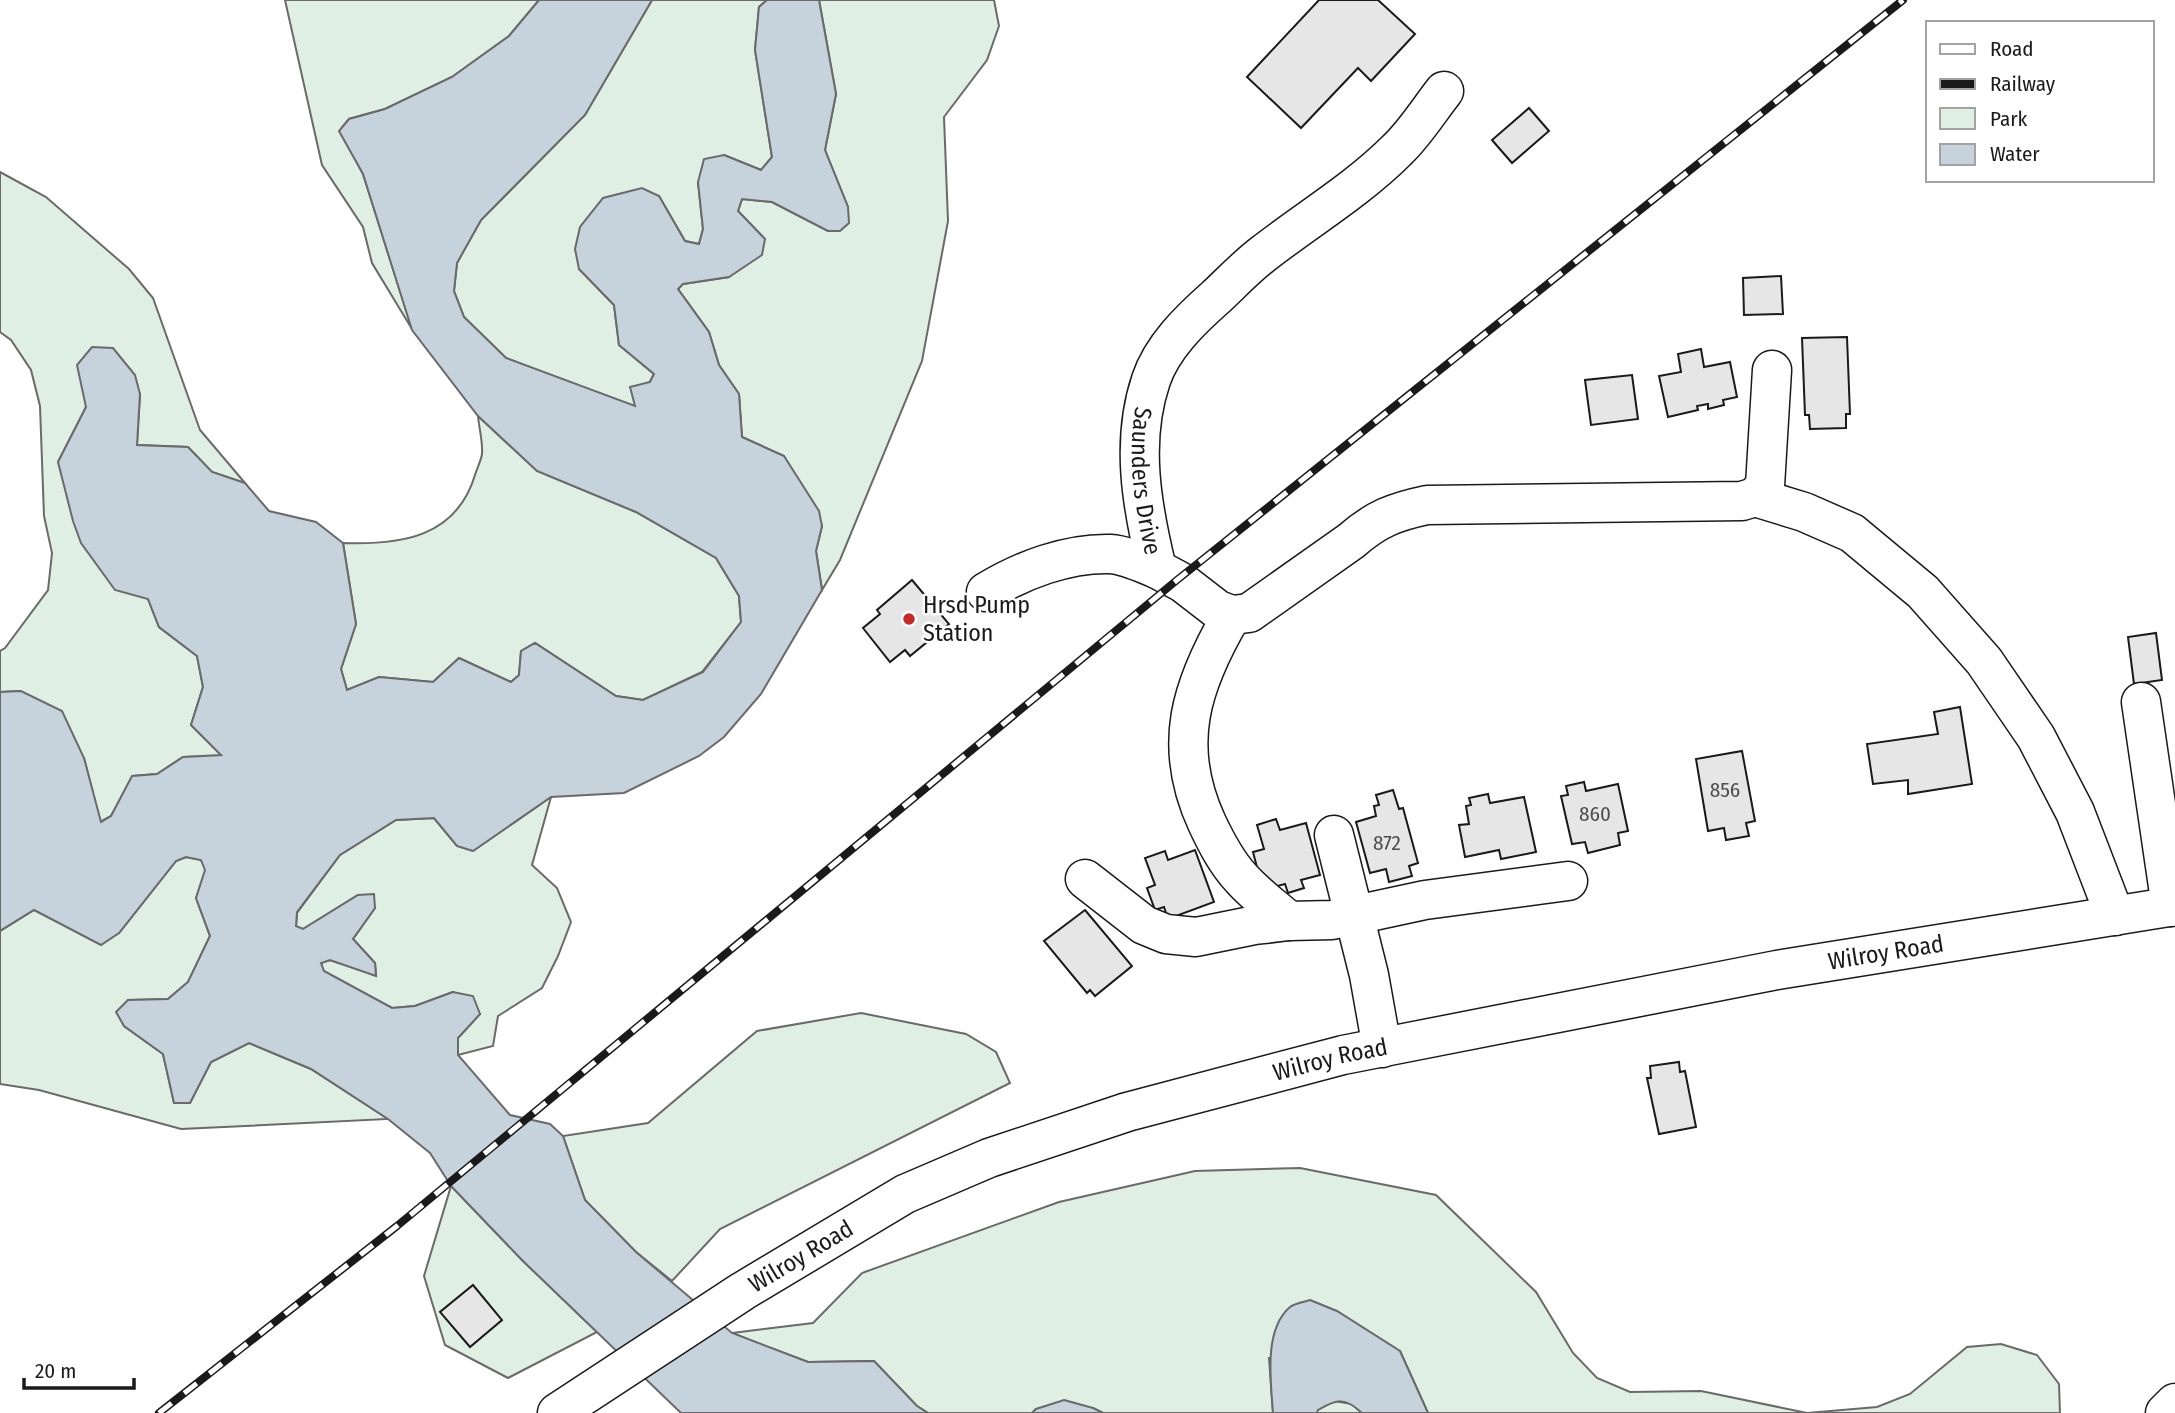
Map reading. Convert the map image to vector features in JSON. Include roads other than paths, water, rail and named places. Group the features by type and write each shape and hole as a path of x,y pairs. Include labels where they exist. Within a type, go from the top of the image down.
{"main road":[{"name":"Saunders Drive","path":"1232,615 1218,610 1183,583 1157,569 1144,514 1140,471 1142,416 1152,377 1171,342 1199,312 1261,256 1340,198 1398,149 1444,91"},
{"path":"1289,921 1241,878 1218,846 1198,803 1188,763 1188,730 1198,684 1213,648 1232,615 1249,613 1366,528 1394,512 1427,505 1742,501 1755,497 1765,486 1772,370"},
{"path":"1755,497 1804,512 1852,533 1923,592 1984,661 2048,758 2075,813 2115,916"},
{"path":"986,592 1034,568 1077,557 1110,554 1157,569"},
{"path":"2141,702 2173,907"},
{"path":"1334,835 1369,975 1382,1048"},
{"path":"1085,879 1144,925 1166,934 1196,937 1289,921 1332,920 1426,900 1568,881"},
{"name":"Wilroy Road","path":"556,1413 743,1291 905,1194 989,1157 1127,1112 1343,1055 1777,970 2173,907"},
{"path":"2165,1413 2175,1403"}],"water":[{"path":"539,0 652,0 585,115 481,220 457,263 454,291 464,317 506,358 635,406 630,387 650,382 654,374 619,345 614,305 579,269 575,249 580,227 603,198 642,188 659,196 685,241 699,244 703,229 698,182 704,159 724,155 761,170 772,157 755,50 759,7 767,0 819,0 836,94 825,150 848,207 849,223 840,231 828,231 772,202 742,199 738,211 765,239 762,255 729,277 683,284 678,289 709,332 719,365 739,394 742,437 784,456 819,511 822,526 816,551 822,590 761,694 724,737 699,756 624,793 551,797 473,851 457,846 434,818 396,820 340,855 297,912 296,926 303,929 358,895 374,894 375,908 353,939 375,963 376,976 330,960 321,963 324,971 392,1008 415,1006 453,992 473,996 480,1014 458,1038 458,1055 510,1115 550,1124 563,1136 585,1200 636,1252 732,1333 808,1362 874,1361 917,1406 928,1413 681,1413 523,1261 451,1186 430,1153 388,1119 311,1069 249,1043 211,1062 190,1103 174,1103 163,1054 124,1026 116,1012 128,1000 168,999 188,982 210,936 196,898 205,870 201,860 186,857 176,861 119,933 101,945 34,910 0,931 0,692 21,691 62,711 84,758 101,822 111,816 132,776 157,774 183,757 221,755 191,725 203,687 197,656 159,627 148,599 115,590 81,543 73,521 58,462 86,407 77,365 92,347 113,348 135,375 140,394 137,445 188,447 212,472 245,483 269,511 316,522 343,543 356,624 341,669 347,690 379,677 433,682 459,658 511,682 519,675 521,651 535,643 616,696 643,700 703,672 741,622 739,596 716,558 636,512 537,471 478,416 412,330 363,174 339,131 349,119 385,109 452,77 509,36"},
{"path":"1310,1300 1337,1311 1400,1351 1428,1413 1362,1413 1351,1404 1341,1401 1325,1406 1317,1413 1273,1413 1270,1372 1272,1342 1276,1329 1281,1317 1290,1307"},
{"path":"1064,1400 1103,1413 1032,1413 1036,1409"}],"railway":[{"path":"159,1413 397,1226 1177,580 1903,0"}],"place":[{"name":"Hrsd Pump Station","path":"909,619"}]}
